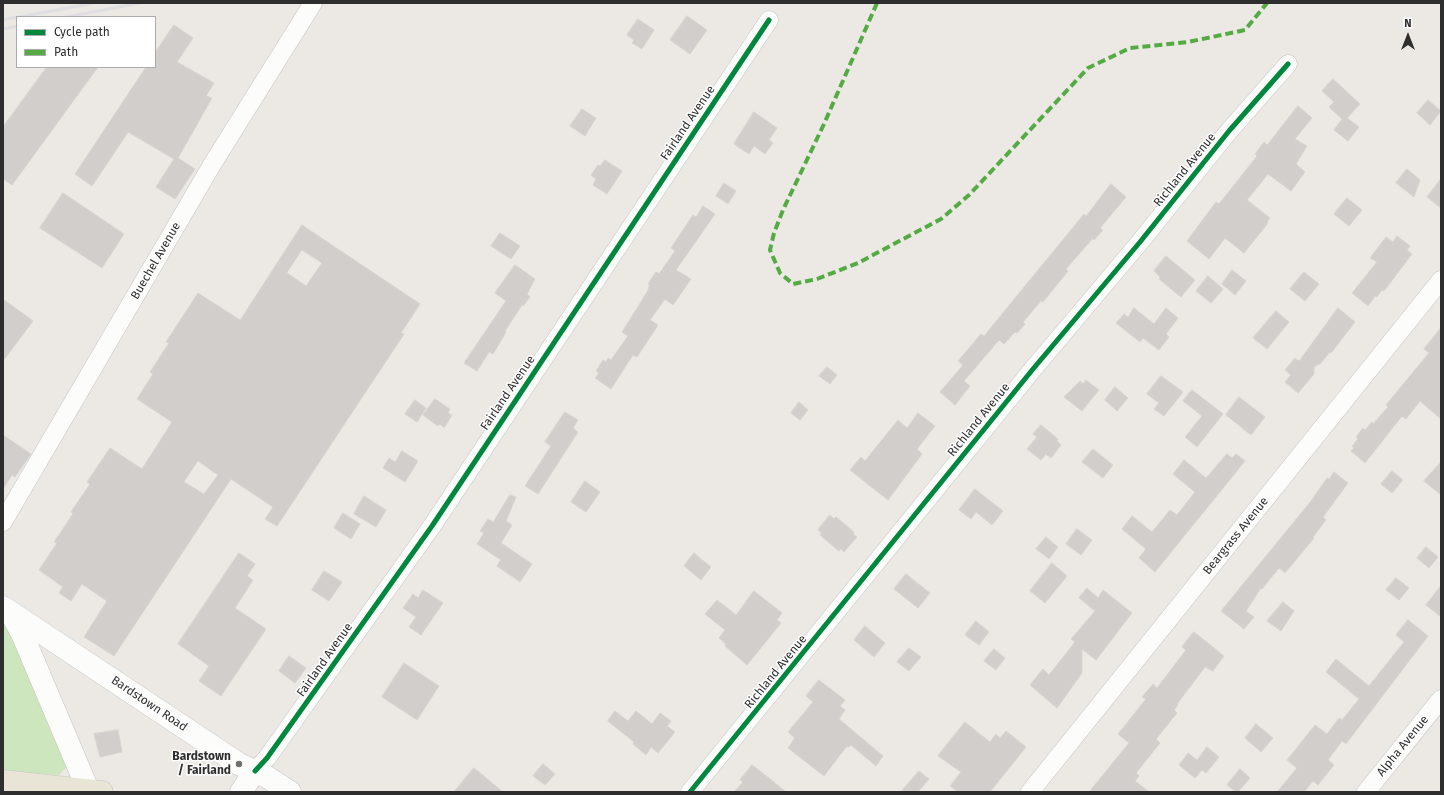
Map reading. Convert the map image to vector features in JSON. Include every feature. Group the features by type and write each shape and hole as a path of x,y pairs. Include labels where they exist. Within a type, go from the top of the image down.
{"main road":[{"name":"Bardstown Road","path":"7,609 239,764 255,771 290,792"},
{"name":"Bardstown Road","path":"7,609 23,636 93,791"},
{"path":"242,792 255,771"},
{"path":"8,785 93,791"}],"street":[{"name":"Buechel Avenue","path":"3,522 214,163 313,3"},
{"name":"Fairland Avenue","path":"255,771 272,752 432,526 769,20"},
{"name":"Richland Avenue","path":"690,792 1033,369 1140,242 1229,131 1288,64"},
{"name":"Beargrass Avenue","path":"1030,792 1441,280"},
{"name":"Alpha Avenue","path":"1366,792 1441,699"}],"green space":[{"path":"3,624 9,630 67,767 59,775 3,771"}],"building":[{"path":"687,16 707,30 690,54 670,40"},
{"path":"638,19 654,30 642,49 632,43 634,40 627,35"},
{"path":"174,25 193,38 177,62 214,83 206,96 212,98 178,158 195,169 175,199 156,187 174,159 128,132 92,186 75,174 145,68 156,68 156,52"},
{"path":"46,68 97,68 12,185 3,179 3,127"},
{"path":"1333,79 1360,104 1347,118 1359,127 1348,141 1334,130 1342,119 1329,107 1334,102 1322,91"},
{"path":"1428,100 1441,111 1430,125 1417,113"},
{"path":"1298,106 1312,118 1295,139 1307,146 1296,164 1305,172 1291,191 1268,174 1247,200 1270,218 1267,222 1268,223 1244,253 1225,238 1209,259 1187,241 1216,202 1219,204 1257,156 1255,154 1264,142 1267,145"},
{"path":"582,109 596,118 585,136 570,126"},
{"path":"754,112 777,128 769,140 773,143 765,154 754,146 749,154 734,144"},
{"path":"605,160 622,171 607,194 593,185 596,179 591,175 598,165 600,166"},
{"path":"1407,169 1420,180 1414,197 1396,183"},
{"path":"1441,179 1441,208 1427,197"},
{"path":"724,183 736,191 728,204 716,196"},
{"path":"1111,184 1126,197 1100,228 1103,230 1094,240 1093,238 1066,269 1068,271 1043,302 1041,301 1023,322 1025,324 1017,333 1015,332 1004,344 999,340 964,381 970,386 955,405 940,392 963,365 958,361 981,334 984,336 1084,214 1086,216"},
{"path":"63,193 124,234 102,268 40,228"},
{"path":"1347,198 1362,210 1349,226 1334,214"},
{"path":"703,206 715,214 676,270 691,279 673,305 665,299 650,320 658,325 637,357 633,355 611,389 595,378 599,373 596,371 603,360 606,362 608,358 611,360 628,336 622,332 649,289 648,288 650,285 648,284 656,272 659,274 675,251 671,248 693,215 696,217"},
{"path":"302,225 420,304 401,333 404,334 277,526 265,519 273,507 231,479 114,656 84,637 107,601 82,584 71,601 59,593 63,587 39,570 57,543 54,542 73,514 71,512 90,484 87,482 110,448 142,469 172,422 137,399 153,374 150,372 169,343 166,342 198,293 240,320","holes":["302,250 322,263 306,286 287,273","198,461 218,475 204,494 184,482"]},
{"path":"500,233 520,246 511,259 491,246"},
{"path":"1397,236 1410,246 1407,250 1412,254 1384,291 1382,290 1377,297 1375,296 1368,306 1352,293 1377,262 1370,258 1386,237 1393,242"},
{"path":"1166,256 1195,280 1181,297 1159,279 1160,277 1154,271"},
{"path":"515,265 535,279 527,294 530,297 523,306 522,305 505,331 506,332 493,354 489,352 477,371 464,363 506,301 495,293"},
{"path":"1232,270 1246,281 1235,295 1222,284"},
{"path":"1304,272 1319,284 1305,301 1290,289"},
{"path":"1208,276 1223,289 1211,303 1196,291"},
{"path":"3,299 33,321 3,361"},
{"path":"1134,308 1154,324 1166,308 1178,318 1166,334 1169,337 1159,350 1143,338 1140,342 1116,323 1124,314 1128,317"},
{"path":"1338,308 1355,322 1331,353 1330,352 1321,363 1314,367 1314,374 1298,393 1285,382 1291,375 1285,370 1295,358 1299,361"},
{"path":"1276,311 1289,322 1267,349 1253,338"},
{"path":"1441,328 1441,419 1420,401 1406,419 1402,416 1365,463 1351,451 1354,448 1352,446 1358,439 1356,437 1363,428 1365,430 1372,422 1373,424 1388,407 1386,405 1429,353 1424,349"},
{"path":"827,367 837,375 830,384 819,376"},
{"path":"1161,376 1183,392 1164,416 1154,409 1159,403 1147,394"},
{"path":"1086,380 1099,390 1082,411 1064,397 1080,381 1083,384"},
{"path":"1115,387 1128,398 1117,411 1105,400"},
{"path":"1192,390 1223,414 1197,447 1185,437 1202,416 1183,401"},
{"path":"1239,397 1265,417 1251,435 1226,415"},
{"path":"435,399 450,409 448,413 452,415 444,428 440,424 438,426 423,415"},
{"path":"415,400 426,408 417,422 405,414"},
{"path":"799,402 808,410 800,420 791,413"},
{"path":"565,412 578,420 573,428 578,432 538,494 525,486 551,446 545,442"},
{"path":"918,413 935,426 917,449 922,454 888,500 850,470 861,457 865,461 898,420 907,428"},
{"path":"1041,425 1058,439 1057,441 1061,445 1051,458 1046,454 1041,460 1027,449 1037,437 1033,434"},
{"path":"3,435 31,454 15,477 12,475 3,489"},
{"path":"1093,449 1113,465 1103,478 1082,462"},
{"path":"402,451 418,461 405,482 383,468 389,458 395,462"},
{"path":"1227,454 1232,458 1236,454 1245,461 1155,572 1139,558 1146,549 1122,529 1132,516 1152,532 1170,510 1177,515 1195,492 1173,474 1184,460 1206,478"},
{"path":"1441,462 1441,495 1424,481"},
{"path":"1392,471 1403,480 1392,493 1381,484"},
{"path":"1334,472 1348,483 1323,517 1326,520 1313,537 1314,538 1285,573 1279,568 1262,589 1261,588 1246,611 1254,617 1244,629 1221,611 1311,501 1327,478 1329,479"},
{"path":"585,481 600,492 586,512 571,502"},
{"path":"975,489 1003,511 992,525 976,512 971,519 959,510"},
{"path":"510,495 516,497 506,521 512,525 501,543 532,564 520,582 497,566 501,560 477,544 484,533 480,531 488,519 493,522"},
{"path":"364,496 386,510 376,527 354,514"},
{"path":"343,513 360,524 351,539 334,528"},
{"path":"830,515 834,519 836,517 854,532 853,534 857,537 844,552 841,549 839,551 820,535 822,533 818,530"},
{"path":"1077,529 1092,540 1081,555 1066,544"},
{"path":"1046,537 1058,547 1049,559 1036,549"},
{"path":"1426,547 1438,557 1429,568 1417,558"},
{"path":"239,553 255,564 247,576 253,580 235,608 266,629 221,696 199,681 209,666 178,644"},
{"path":"694,553 711,567 701,580 684,566"},
{"path":"1052,563 1067,576 1045,603 1030,591"},
{"path":"324,571 342,582 329,601 312,590"},
{"path":"906,574 930,593 918,608 894,589"},
{"path":"1396,578 1409,588 1399,600 1386,590"},
{"path":"1441,586 1441,617 1426,605"},
{"path":"1087,588 1098,598 1103,590 1132,613 1096,660 1082,649 1082,673 1057,708 1030,685 1043,669 1049,675 1075,642 1071,639 1095,611 1079,598"},
{"path":"423,590 443,603 421,635 409,627 416,617 403,608 413,594 418,598"},
{"path":"754,591 782,613 777,620 781,623 747,665 725,646 726,644 719,638 725,630 705,614 717,600 736,615"},
{"path":"1283,602 1294,611 1281,631 1267,621"},
{"path":"1408,620 1428,636 1346,744 1342,741 1328,760 1334,765 1318,785 1313,781 1304,792 1277,792 1297,768 1287,760 1315,725 1327,734 1339,718 1342,720 1359,699 1326,672 1336,659 1369,686 1404,642 1396,635"},
{"path":"976,621 989,632 979,645 965,635"},
{"path":"865,626 885,643 874,657 854,640"},
{"path":"1194,632 1224,656 1213,671 1205,667 1177,704 1178,705 1174,710 1177,713 1156,739 1160,743 1136,773 1139,776 1135,781 1149,792 1089,792 1129,743 1118,734 1146,699 1142,697 1153,684 1157,688 1186,650 1182,647"},
{"path":"909,648 921,657 909,671 897,662"},
{"path":"994,649 1005,658 996,670 984,661"},
{"path":"289,656 306,668 295,683 279,671"},
{"path":"404,663 439,686 417,720 382,697"},
{"path":"819,680 845,700 840,706 845,710 839,719 883,756 876,766 851,745 849,747 847,746 824,776 788,748 795,738 788,732 813,702 806,696"},
{"path":"615,711 628,721 636,711 652,724 660,713 671,721 667,726 675,732 658,753 651,747 646,755 633,744 634,742 608,721"},
{"path":"965,722 990,742 996,734 1000,738 1006,731 1026,747 990,792 958,792 950,786 961,772 938,756"},
{"path":"1256,724 1273,738 1261,752 1245,738"},
{"path":"118,730 122,752 100,757 94,734"},
{"path":"1207,747 1219,757 1206,773 1202,770 1195,778 1179,765 1188,753 1197,760"},
{"path":"543,764 555,774 545,785 533,776"},
{"path":"752,765 786,792 734,792 743,782 740,780"},
{"path":"474,768 503,792 454,792"},
{"path":"1240,769 1250,778 1238,792 1236,792 1227,785"},
{"path":"919,771 929,779 918,792 901,792"}],"railway":[{"path":"24,16 94,3"},
{"path":"71,16 140,3"},
{"path":"3,20 16,17"},
{"path":"3,29 16,26"}],"marked path":[{"path":"877,3 774,233 770,250 780,273 793,284 817,279 858,263 941,219 969,195 1088,68 1130,48 1188,42 1245,30 1267,3"}],"cycle path":[{"path":"255,771 267,758 432,526 769,20"},
{"path":"690,792 1033,369 1140,242 1229,131 1288,64"}],"place":[{"name":"Bardstown / Fairland","path":"239,764"}]}
